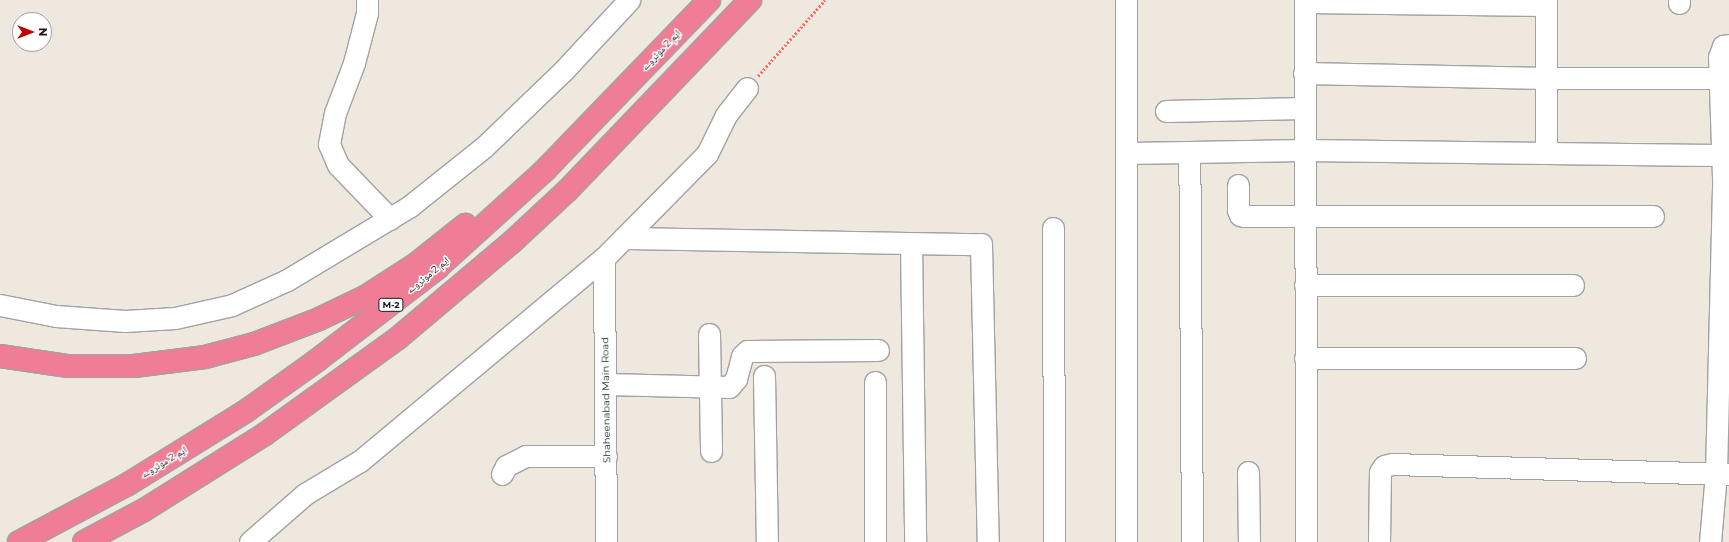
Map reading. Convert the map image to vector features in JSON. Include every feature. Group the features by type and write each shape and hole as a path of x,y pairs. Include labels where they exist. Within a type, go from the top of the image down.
{"highway":[{"name":"ایم 2 موٹروے","path":"19,542 128,484 183,451 252,406 378,315 438,268 545,170 709,0"},
{"path":"115,542 193,495 370,371 456,290 568,190 750,0"},
{"path":"0,356 68,366 134,366 183,360 254,344 342,309 416,264 484,210 690,20"},
{"path":"84,542 144,510 265,434 398,338 456,290"}],"street":[{"path":"367,0 367,13 354,64 335,113 329,144 338,165 390,220"},
{"path":"0,305 64,316 125,321 175,318 232,305 287,280 390,220 484,147 564,70 629,0"},
{"path":"1126,0 1126,542"},
{"path":"1306,542 1304,217 1305,1 1546,3 1546,153"},
{"path":"1710,542 1722,474 1723,155 1719,57 1727,43"},
{"path":"1304,73 1546,78 1719,78"},
{"path":"250,542 305,494 360,461 604,258 707,154 726,115 747,88"},
{"path":"1166,111 1304,108"},
{"path":"1126,153 1304,150 1723,155"},
{"path":"1189,152 1192,542"},
{"path":"1238,185 1240,214 1304,217 1653,216"},
{"path":"1053,228 1054,542"},
{"path":"624,238 981,244 988,542"},
{"path":"911,243 915,542"},
{"name":"Shaheenabad Main Road","path":"604,258 606,542"},
{"path":"1305,285 1574,285"},
{"path":"709,334 711,451"},
{"path":"606,384 710,388 729,387 733,383 742,356 747,351 878,350"},
{"path":"1305,358 1575,358"},
{"path":"764,376 768,542"},
{"path":"875,382 875,542"},
{"path":"502,474 506,466 526,456 606,456"},
{"path":"1379,542 1380,472 1384,466 1392,464 1722,474"},
{"path":"1248,472 1249,542"}],"path":[{"path":"747,88 825,0"}]}
